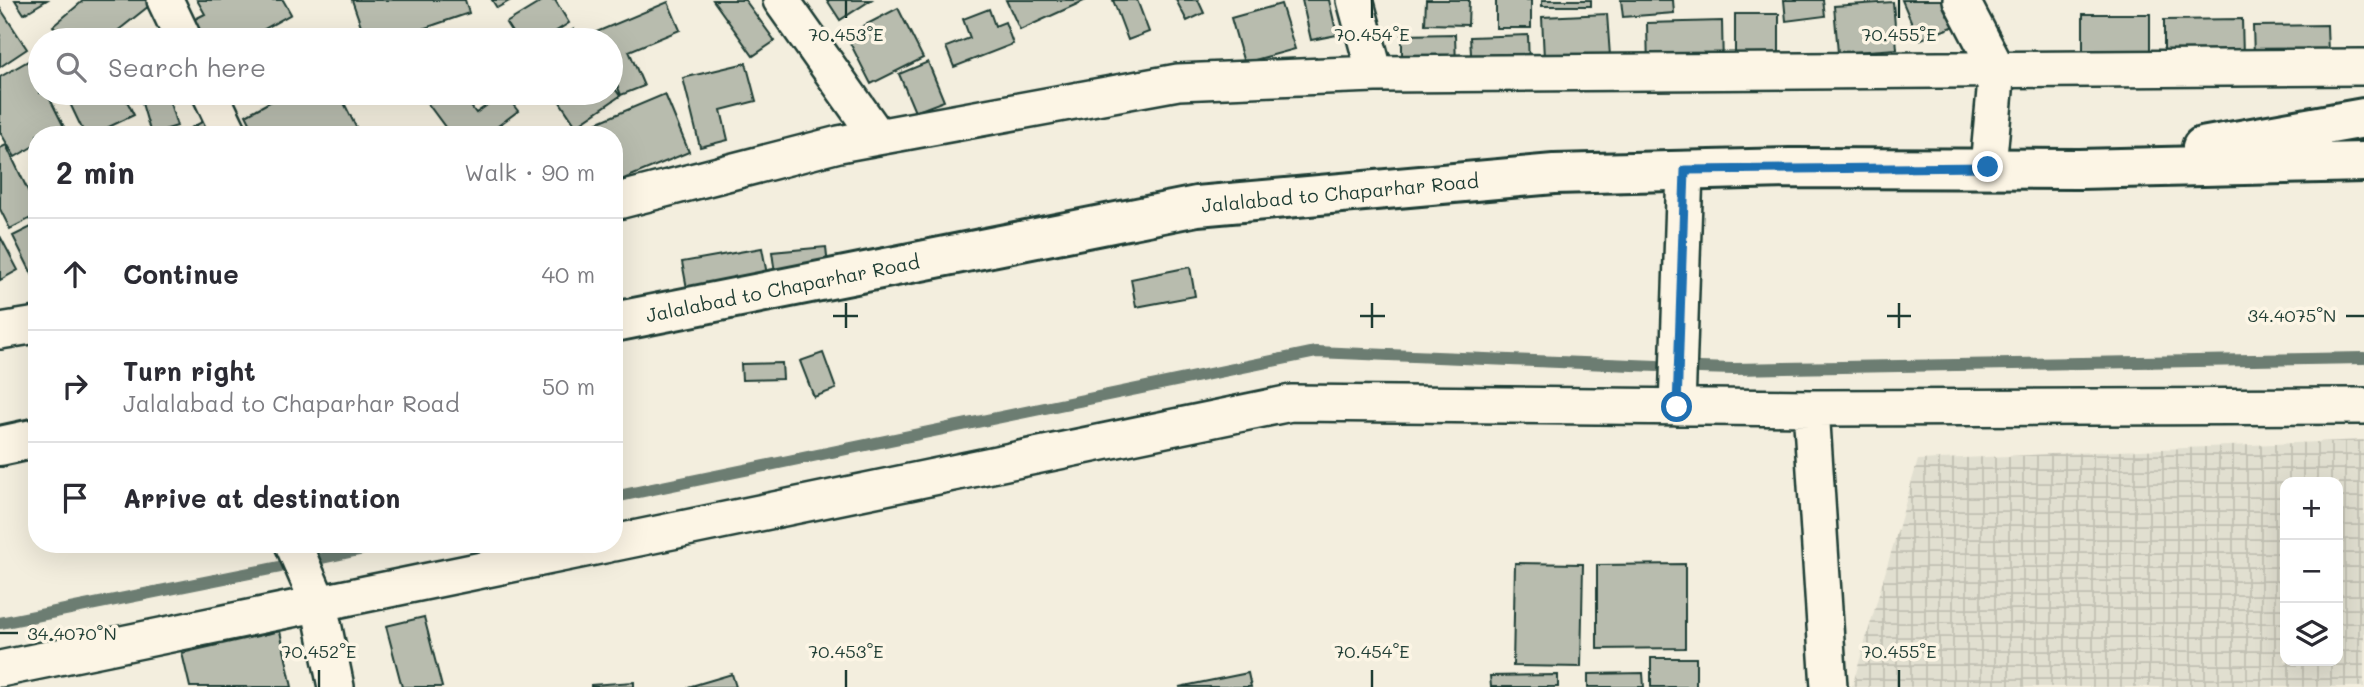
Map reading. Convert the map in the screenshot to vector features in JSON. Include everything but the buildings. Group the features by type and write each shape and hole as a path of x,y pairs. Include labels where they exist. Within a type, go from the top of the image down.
{"main road":[{"name":"Jalalabad to Chaparhar Road","path":"2079,169 2364,118"},
{"name":"Jalalabad to Chaparhar Road","path":"623,321 1196,206 1554,174 1988,167 2079,169 2364,162"},
{"path":"0,446 28,440"}],"street":[{"path":"165,0 178,28"},
{"path":"1355,0 1375,74"},
{"path":"1961,0 1997,69 1988,167"},
{"path":"787,2 878,137"},
{"path":"623,200 839,144 1178,82 1375,74 2364,67"},
{"path":"216,105 226,126"},
{"path":"1677,407 1685,170"},
{"path":"0,331 28,326"},
{"path":"623,541 1291,403 1811,408 2364,406"},
{"path":"1811,408 1829,687"},
{"path":"297,553 320,604 336,687"},
{"path":"0,669 565,553"}],"shaded area":[{"path":"2364,440 2364,687 1852,687 1918,460"}],"waterway":[{"path":"623,495 1316,352 1657,366"},
{"path":"1699,368 2364,358"},
{"path":"322,558 345,553"},
{"path":"0,623 280,567"}],"route":[{"path":"1677,407 1685,170 1988,167"}]}
